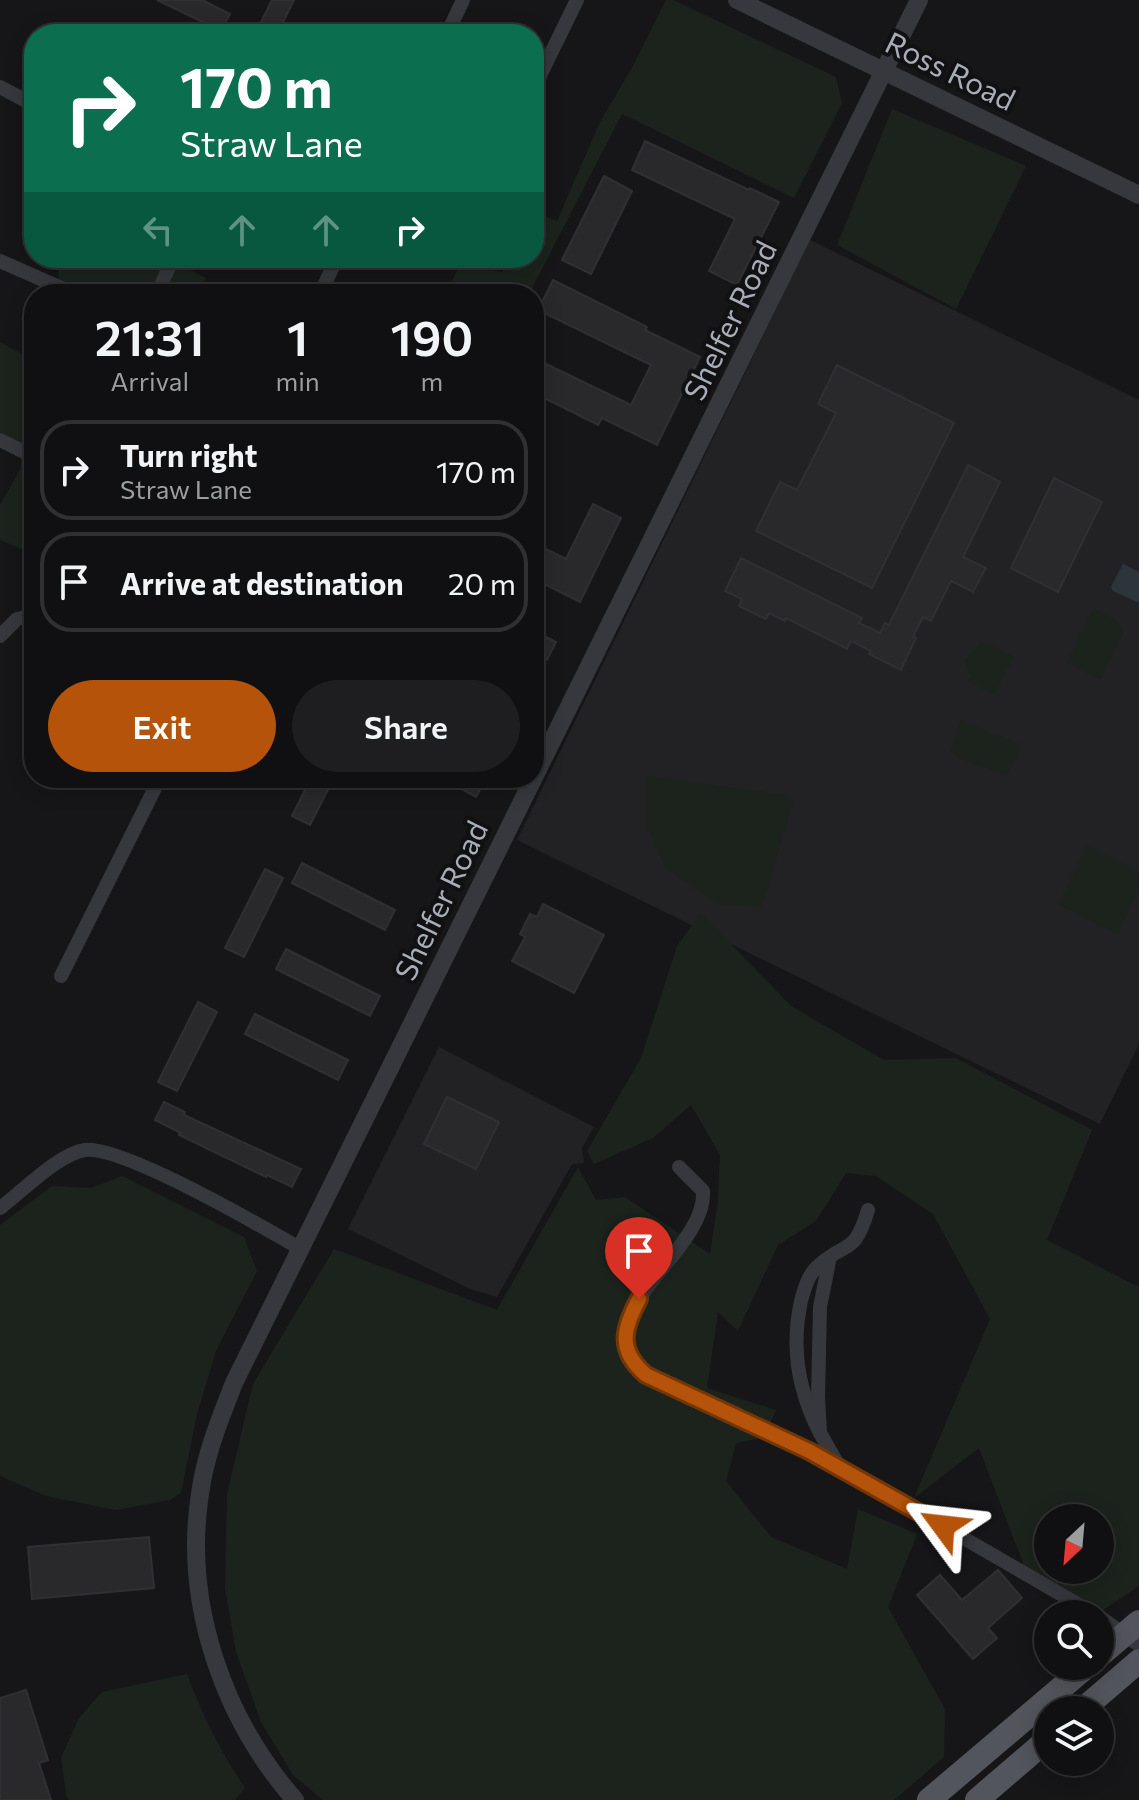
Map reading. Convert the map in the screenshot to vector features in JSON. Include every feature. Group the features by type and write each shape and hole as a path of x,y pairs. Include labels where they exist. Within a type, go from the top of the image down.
{"main road":[{"path":"1114,1650 1136,1641"},
{"path":"1093,1696 1136,1641"},
{"path":"929,1800 1070,1680"},
{"path":"977,1800 1034,1751"}],"street":[{"path":"452,24 463,0"},
{"path":"544,68 577,0"},
{"name":"Ross Road","path":"737,0 1139,195"},
{"name":"Shelfer Road","path":"544,759 919,0"},
{"path":"0,87 24,100"},
{"path":"0,261 52,284"},
{"path":"0,440 24,452"},
{"path":"0,636 17,619 24,617"},
{"path":"61,976 155,788"},
{"name":"Shelfer Road","path":"295,1800 253,1743 221,1676 206,1629 200,1597 196,1535 200,1494 215,1431 234,1383 530,788"},
{"path":"0,1208 64,1158 85,1150 99,1151 173,1181 248,1218 301,1249"},
{"path":"679,1167 703,1191 701,1215 655,1274 629,1318 626,1345 630,1357 646,1375 839,1466 1070,1600"},
{"path":"839,1466 809,1412 796,1357 795,1329 811,1273 857,1239 868,1210"},
{"path":"820,1433 820,1307 830,1257"},
{"path":"1114,1627 1136,1641"}],"shaded area":[{"path":"666,0 673,0 836,77 842,103 794,198 622,114 544,265 544,216 557,221 600,122"},
{"path":"892,109 1026,166 956,309 837,245"},
{"path":"810,240 1139,400 1139,1044 1100,1124 517,840"},
{"path":"59,268 186,268 206,278 203,284 58,284"},
{"path":"458,268 502,272 504,268 542,268 534,284 451,284"},
{"path":"0,342 24,355 24,550 0,540 0,505 20,470 23,447 0,432"},
{"path":"1123,564 1139,572 1139,603 1113,591 1111,587"},
{"path":"1093,608 1117,621 1124,632 1101,680 1067,662"},
{"path":"981,641 1014,656 994,695 968,681 971,678 964,661"},
{"path":"961,719 1021,745 1007,776 957,757 950,751"},
{"path":"646,776 788,795 793,802 762,907 717,904 666,869 647,827"},
{"path":"1087,845 1139,871 1139,891 1118,934 1058,905"},
{"path":"701,913 791,1006 884,1060 956,1058 1092,1130 1047,1240 1139,1287 1139,1586 1114,1603 1114,1600 1085,1600 1056,1584 1114,1584 1114,1504 1034,1504 1034,1572 1024,1566 979,1448 914,1498 990,1319 933,1214 876,1176 846,1173 816,1221 778,1245 738,1331 718,1312 707,1388 776,1410 763,1438 736,1443 726,1481 771,1537 847,1569 858,1509 917,1534 888,1607 945,1709 944,1757 894,1800 323,1800 293,1775 261,1722 236,1652 225,1588 227,1494 253,1384 334,1249 497,1310 578,1167 596,1200 625,1197 710,1254 718,1201 720,1155 691,1105 653,1138 594,1164 587,1151 641,1058 677,946"},
{"path":"439,1047 594,1127 582,1148 584,1163 572,1164 497,1297 470,1289 348,1229"},
{"path":"122,1176 244,1237 257,1271 216,1351 197,1414 181,1493 170,1500 116,1510 46,1496 0,1476 0,1225 52,1186 92,1188"},
{"path":"187,1674 213,1733 245,1788 235,1800 69,1800 61,1758 79,1718 102,1692"}],"building":[{"path":"157,0 202,0 230,14 225,24 207,24"},
{"path":"272,0 294,0 282,24 260,24"},
{"path":"645,141 779,202 737,285 709,271 735,219 632,170"},
{"path":"604,176 632,191 591,274 562,260"},
{"path":"553,280 700,357 657,445 602,418 598,425 544,398 544,363 631,405 651,365 544,313 544,298"},
{"path":"837,365 954,423 872,588 756,531 780,482 797,490 836,413 818,404"},
{"path":"968,465 1000,482 963,557 986,568 973,592 951,581 931,621 923,617 901,670 851,641 847,649 786,618 785,621 769,613 766,619 739,606 742,599 725,591 741,558 862,618 859,623 880,633 885,623 889,625"},
{"path":"1054,478 1102,502 1058,592 1011,568"},
{"path":"593,504 621,518 580,602 544,584 544,548 566,559"},
{"path":"544,636 556,642 547,660 544,659"},
{"path":"306,788 329,788 310,825 292,816"},
{"path":"459,788 481,788 476,797"},
{"path":"302,863 395,910 385,930 292,883"},
{"path":"265,869 283,878 244,957 225,948"},
{"path":"543,904 604,935 574,993 512,961 525,937 520,934 530,914 537,917"},
{"path":"286,949 380,996 370,1016 276,969"},
{"path":"198,1002 217,1012 177,1091 158,1082"},
{"path":"255,1014 348,1060 338,1080 245,1034"},
{"path":"447,1097 499,1122 476,1169 424,1144"},
{"path":"164,1102 185,1112 184,1115 301,1169 292,1187 179,1135 181,1133 155,1120"},
{"path":"149,1537 154,1588 32,1599 28,1547"},
{"path":"998,1570 1022,1598 988,1628 997,1638 973,1659 917,1595 940,1575 962,1600"},
{"path":"26,1690 48,1760 39,1763 51,1800 0,1800 0,1698"}],"route":[{"path":"639,1299 625,1331 626,1345 630,1357 646,1375 839,1466 943,1526"}]}
